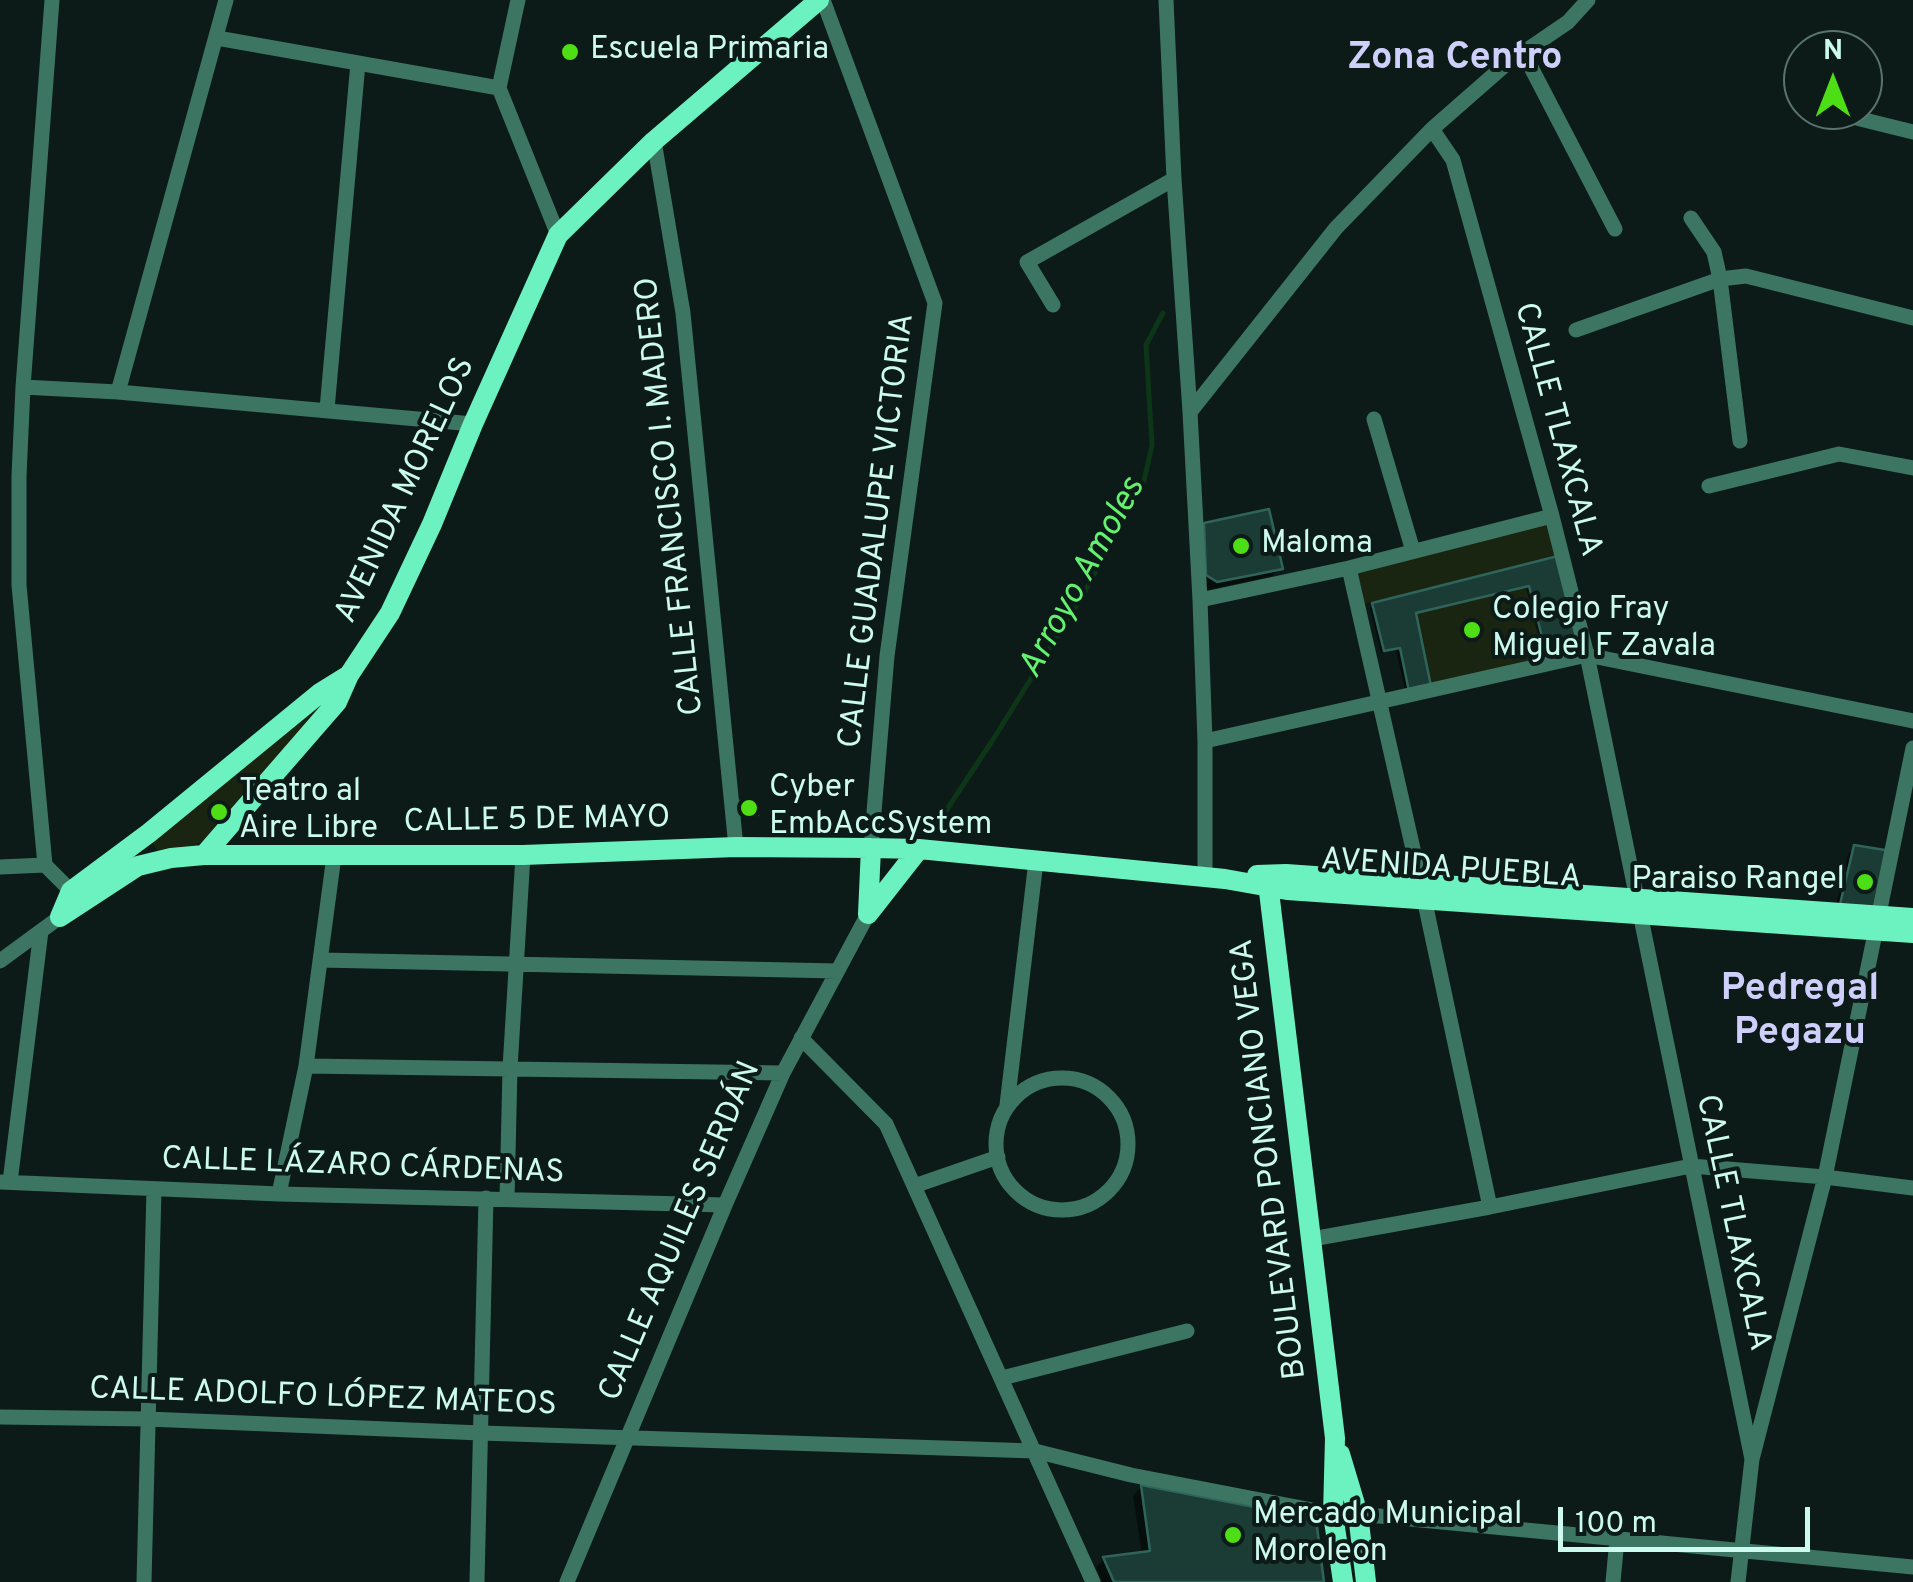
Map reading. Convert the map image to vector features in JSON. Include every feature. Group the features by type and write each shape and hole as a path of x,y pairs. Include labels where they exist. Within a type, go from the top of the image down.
{"street":[{"path":"0,961 60,918 77,898 45,865 19,584 23,388 52,0"},
{"path":"118,392 226,0"},
{"path":"518,0 499,88 558,235"},
{"name":"AVENIDA MORELOS","path":"77,898 149,833 320,693 349,676 390,613 558,235 654,141 821,0"},
{"name":"CALLE GUADALUPE VICTORIA","path":"821,0 935,303 887,656 870,848"},
{"path":"1166,0 1200,600 1204,741 1215,878"},
{"path":"1190,412 1336,228 1432,128 1505,65 1568,22 1588,0"},
{"path":"217,38 499,88"},
{"path":"1523,52 1615,229"},
{"path":"327,409 358,63"},
{"path":"1883,125 1913,132"},
{"name":"CALLE TLAXCALA","path":"1432,128 1453,160 1552,516 1586,655 1752,1459"},
{"name":"CALLE FRANCISCO I. MADERO","path":"654,141 683,313 736,847"},
{"path":"1053,305 1027,262 1174,178"},
{"path":"1692,218 1714,252 1720,279 1740,441"},
{"path":"1576,330 1720,279 1746,276 1913,318"},
{"path":"23,388 118,392 473,424"},
{"path":"1374,419 1413,551"},
{"path":"1709,486 1840,454 1913,468"},
{"path":"1200,600 1350,568 1552,516"},
{"path":"1350,568 1490,1207"},
{"path":"0,585 19,584"},
{"path":"1204,741 1586,655 1913,722"},
{"path":"204,855 337,702 349,676"},
{"path":"1738,1582 1752,1459 1825,1178 1913,748"},
{"path":"149,833 154,852 171,858"},
{"name":"CALLE 5 DE MAYO","path":"77,898 138,866 204,855 870,848"},
{"name":"AVENIDA PUEBLA","path":"870,848 919,849 1215,878 1876,923 1913,933"},
{"name":"CALLE AQUILES SERDÁN","path":"868,914 870,848"},
{"name":"CALLE AQUILES SERDÁN","path":"567,1582 783,1073 868,914 919,849"},
{"path":"507,1199 522,854"},
{"path":"279,1194 306,1066 334,856"},
{"path":"1007,1109 1036,1081 1054,1076 1091,1082 1108,1096 1120,1114 1126,1134 1126,1154 1119,1176 1108,1192 1089,1205 1066,1211 1043,1208 1026,1200 1006,1177 998,1157 1036,861"},
{"path":"0,867 45,865"},
{"name":"BOULEVARD PONCIANO VEGA","path":"1267,880 1335,1438 1332,1514 1344,1582"},
{"name":"AVENIDA PUEBLA","path":"1876,923 1913,918"},
{"path":"5,1182 41,931"},
{"path":"321,960 837,971"},
{"path":"801,1038 886,1124 1093,1582"},
{"path":"306,1066 783,1073"},
{"path":"914,1186 998,1157"},
{"path":"1312,1239 1692,1166 1913,1188"},
{"name":"CALLE LÁZARO CÁRDENAS","path":"5,1182 279,1194 725,1204"},
{"path":"144,1582 154,1190"},
{"path":"477,1582 486,1198"},
{"path":"1002,1378 1187,1330"},
{"name":"CALLE ADOLFO LÓPEZ MATEOS","path":"0,1417 1034,1450 1131,1476 1332,1514 1913,1568"},
{"name":"BOULEVARD PONCIANO VEGA","path":"1335,1438 1358,1514 1366,1582"},
{"path":"1613,1582 1617,1539"},
{"path":"1863,1582 1864,1562"}],"green space":[{"path":"1552,516 1562,555 1358,605 1349,568"},
{"path":"1529,586 1549,664 1432,691 1416,613"},
{"path":"331,700 204,840 175,857 159,853 153,834"}],"building":[{"name":"Maloma","path":"1269,509 1283,569 1217,582 1206,575 1204,523"},
{"path":"1562,555 1587,655 1549,664 1529,586 1416,613 1432,691 1410,696 1400,648 1384,651 1372,603"},
{"name":"Cyber EmbAccSystem","path":"756,800 758,815 741,816 740,801"},
{"name":"Paraiso Rangel","path":"1854,845 1891,851 1877,916 1838,913"},
{"name":"Mercado Municipal Moroleon","path":"1141,1485 1316,1519 1324,1582 1114,1582 1103,1557 1150,1551"}],"waterway":[{"name":"Arroyo Amoles","path":"936,826 1084,593 1144,481 1152,445 1146,345 1163,313"}],"place":[{"name":"Escuela Primaria","path":"570,52"},
{"name":"Maloma","path":"1241,546"},
{"name":"Colegio Fray Miguel F Zavala","path":"1472,630"},
{"name":"Cyber EmbAccSystem","path":"749,808"},
{"name":"Teatro al Aire Libre","path":"219,812"},
{"name":"Paraiso Rangel","path":"1865,882"},
{"name":"Mercado Municipal Moroleon","path":"1233,1535"}],"district":[{"name":"Zona Centro","path":"1455,60"},
{"name":"Pedregal Pegazu","path":"1800,1013"}]}
